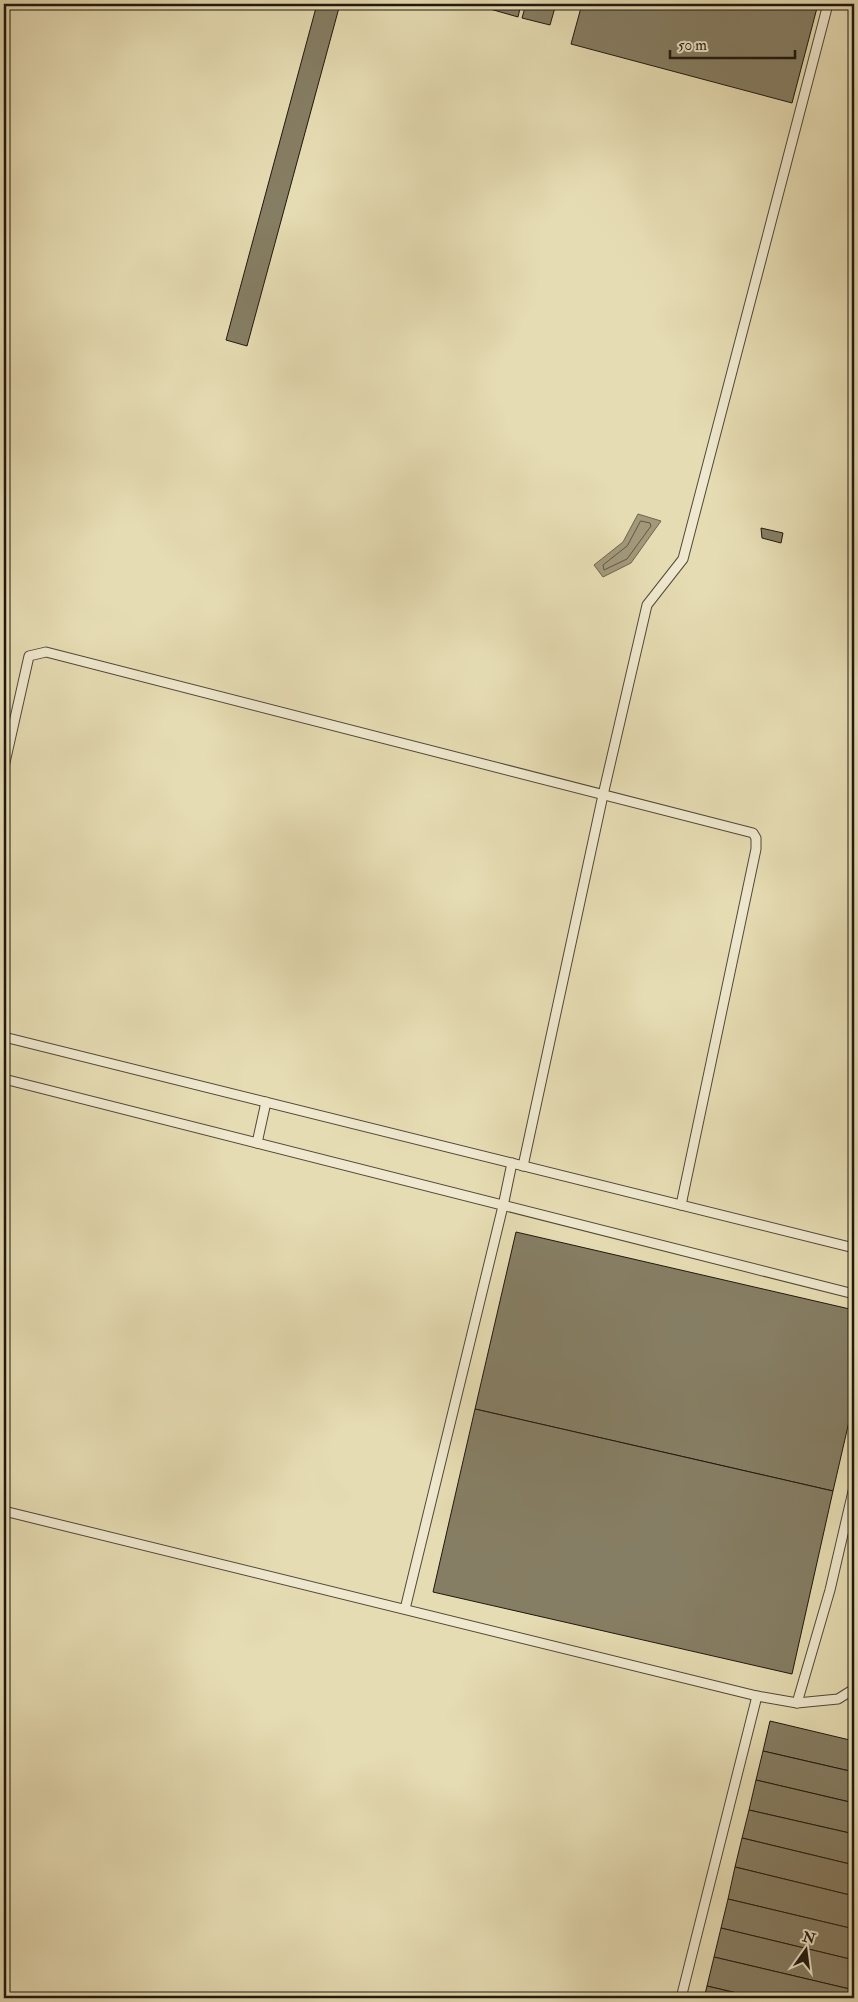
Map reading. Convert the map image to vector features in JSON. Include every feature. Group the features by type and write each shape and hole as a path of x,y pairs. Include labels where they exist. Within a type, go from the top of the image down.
{"lane":[{"path":"523,1166 603,795 647,605 683,559 828,4"},
{"path":"4,767 29,656 46,652 753,833 756,838 756,849 681,1205"},
{"path":"4,1037 854,1248"},
{"path":"4,1079 854,1294"},
{"path":"257,1143 266,1102"},
{"path":"405,1609 512,1163"},
{"path":"797,1703 830,1590 854,1487"},
{"path":"4,1511 757,1696 797,1703 838,1700 854,1689"},
{"path":"682,1998 757,1696"}],"water":[{"path":"638,514 661,521 631,563 603,577 594,565 623,542"}],"building":[{"path":"317,4 340,4 247,346 226,340"},
{"path":"491,4 521,4 518,17 490,9"},
{"path":"526,4 556,4 550,25 522,18"},
{"path":"582,4 818,4 792,103 571,44"},
{"path":"761,528 783,533 781,543 762,538"},
{"path":"516,1232 854,1310 854,1400 833,1491 475,1409"},
{"path":"475,1409 833,1491 792,1674 433,1592"},
{"path":"770,1721 854,1741 854,1772 763,1751"},
{"path":"763,1751 854,1772 854,1803 756,1780"},
{"path":"756,1780 854,1803 854,1834 749,1810"},
{"path":"749,1810 854,1834 854,1865 742,1838"},
{"path":"742,1838 854,1865 854,1896 735,1867"},
{"path":"735,1867 854,1896 854,1929 728,1899"},
{"path":"728,1899 854,1929 854,1960 721,1928"},
{"path":"721,1928 854,1960 854,1990 714,1957"},
{"path":"714,1957 854,1990 854,1998 758,1998 707,1986"},
{"path":"707,1986 758,1998 704,1998"}]}
